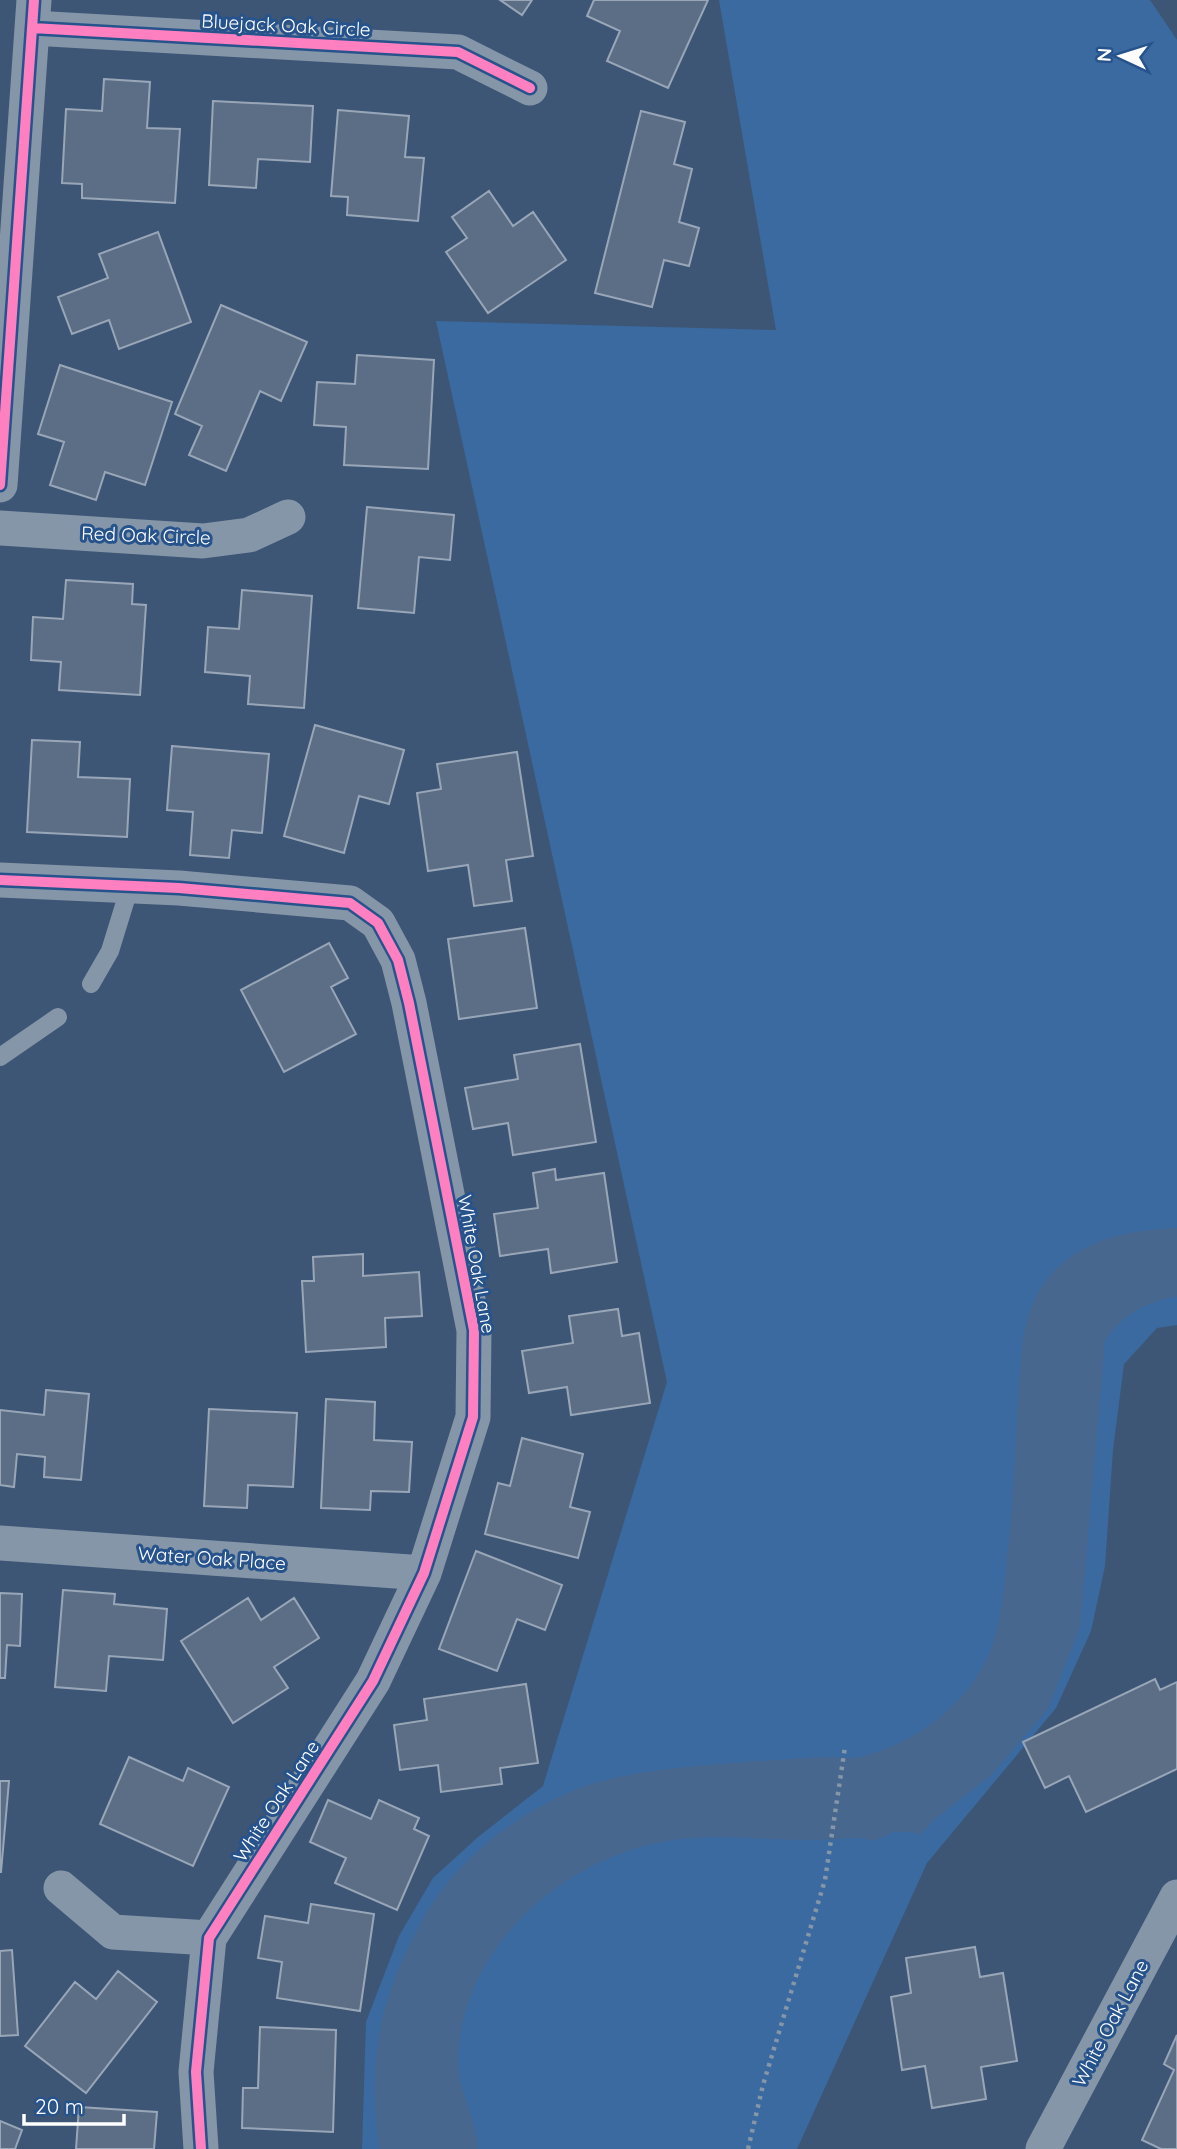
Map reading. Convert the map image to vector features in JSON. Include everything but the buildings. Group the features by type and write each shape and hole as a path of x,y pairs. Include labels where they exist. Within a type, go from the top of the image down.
{"street":[{"name":"Bluejack Oak Circle","path":"33,14 458,52 530,88"},
{"path":"0,485 33,14"},
{"name":"Red Oak Circle","path":"0,528 203,541 249,535 288,517"},
{"name":"White Oak Lane","path":"0,880 130,886 350,903 378,923 398,960 474,1330 473,1418 424,1573 373,1681 209,1938 196,2071 201,2149"},
{"name":"Water Oak Place","path":"0,1543 424,1573"},
{"path":"61,1888 113,1932 209,1938"},
{"name":"White Oak Lane","path":"1043,2149 1177,1897"}],"lane":[{"path":"91,984 110,951 130,886"},
{"path":"0,1057 58,1017"}],"path":[{"path":"748,2149 763,2085 825,1881 845,1747"}],"shaded area":[{"path":"719,0 1150,0 1177,40 1177,1325 1157,1328 1124,1364 1113,1450 1105,1566 1091,1631 1056,1708 927,1863 797,2149 362,2149 366,2022 399,1936 433,1878 478,1837 543,1786 667,1382 436,321 776,330"},
{"path":"1177,1228 1177,1296 1136,1310 1105,1340 1080,1627 1048,1709 991,1775 934,1820 921,1834 895,1832 873,1840 727,1837 673,1840 634,1849 595,1864 560,1885 528,1912 500,1943 479,1978 464,2016 458,2069 478,2149 379,2149 376,2061 379,2035 393,1983 418,1928 447,1883 465,1863 506,1828 577,1789 621,1777 728,1763 861,1757 902,1742 921,1731 938,1719 968,1688 990,1651 1005,1583 1021,1353 1032,1306 1048,1278 1075,1254 1106,1239 1124,1234"}],"cycle path":[{"path":"0,485 34,0"},
{"path":"32,28 458,52 530,88"},
{"path":"0,880 179,888 350,903 378,923 398,960 409,1003 474,1330 473,1417 424,1573 373,1681 209,1938 196,2072 201,2149"}]}
